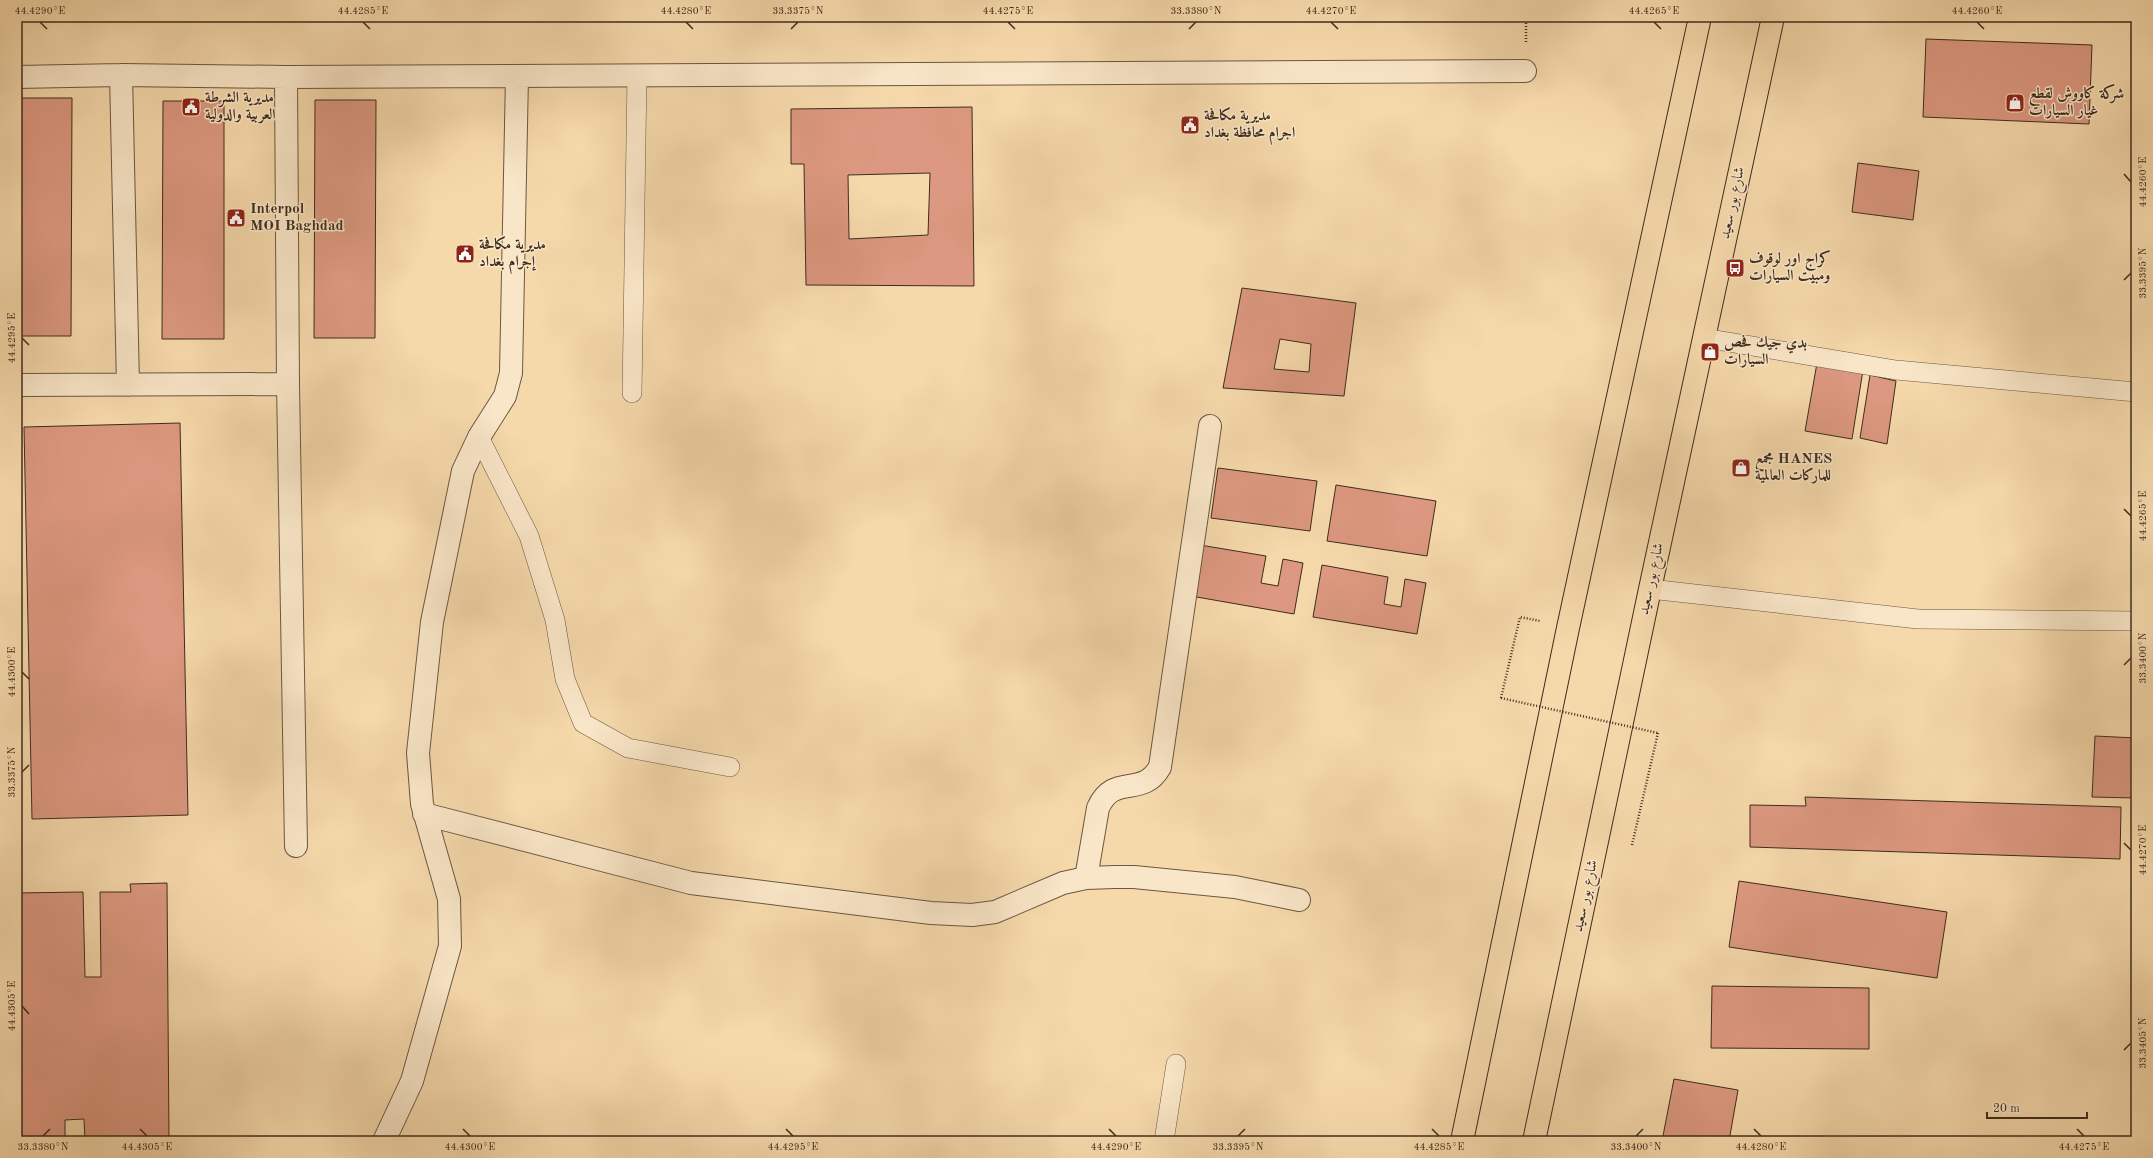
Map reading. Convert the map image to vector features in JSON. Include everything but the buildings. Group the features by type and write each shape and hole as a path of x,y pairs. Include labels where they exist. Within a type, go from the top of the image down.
{"main road":[{"path":"1462,1141 1570,620 1700,17"},
{"name":"شارع بور سعيد","path":"1534,1141 1650,589 1773,17"}],"street":[{"path":"17,78 121,75 286,77 1525,71"},
{"path":"121,75 128,385"},
{"path":"384,1141 412,1082 450,946 449,899 444,876 424,814 418,753 432,622 464,471 479,437 505,396 511,373 517,76"},
{"path":"286,77 288,384 296,846"},
{"path":"17,385 288,384"},
{"path":"1086,878 1098,808 1101,802 1117,787 1145,783 1152,778 1160,767 1210,426"},
{"path":"424,814 691,883 931,913 972,915 995,912 1063,883 1086,878 1134,877 1235,887 1299,900"}],"lane":[{"path":"632,393 637,75"},
{"path":"1704,338 1896,370 2136,392"},
{"path":"479,437 529,536 555,620 565,679 583,723 628,748 730,767"},
{"path":"1650,589 1918,619 2136,621"},
{"path":"1164,1141 1176,1064"}],"path":[{"path":"1520,617 1501,698 1658,733 1632,845"}],"place":[{"name":"شركة كاووش لقطع غيار السيارات","path":"2015,103"},
{"name":"مديرية الشرطة العربية والدولية","path":"191,107"},
{"name":"مديرية مكافحة اجرام محافظة بغداد","path":"1190,125"},
{"name":"Interpol MOI Baghdad","path":"236,218"},
{"name":"مديرية مكافحة إجرام بغداد","path":"465,254"},
{"name":"كراج اور لوقوف ومبيت السيارات","path":"1735,268"},
{"name":"بدي جيك فحص السيارات","path":"1710,352"},
{"name":"مجمع HANES للماركات العالمية","path":"1741,468"}]}
